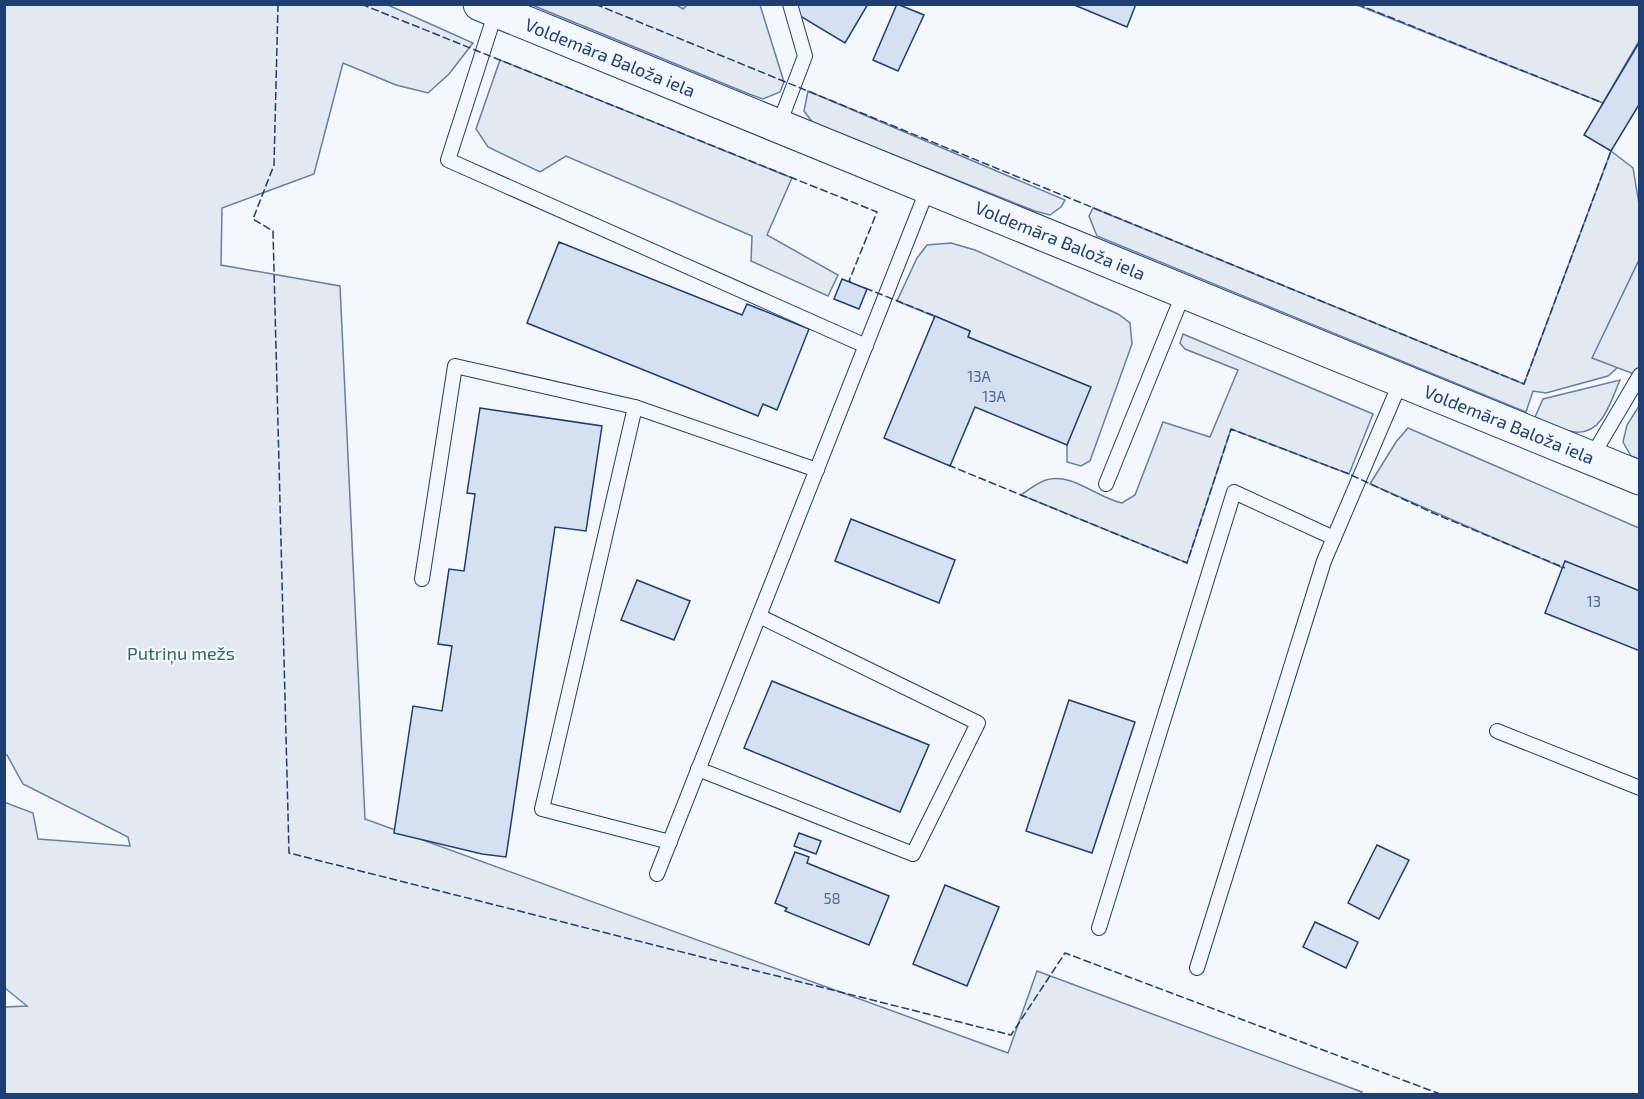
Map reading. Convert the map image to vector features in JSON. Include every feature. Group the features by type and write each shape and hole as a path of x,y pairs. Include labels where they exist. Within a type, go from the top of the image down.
{"main road":[{"name":"Voldemāra Baloža iela","path":"488,8 1640,478"}],"lane":[{"path":"778,127 805,56 790,4"},
{"path":"488,8 448,160 866,346"},
{"path":"657,874 928,188"},
{"path":"1106,484 1184,292"},
{"path":"422,579 455,366 636,407 817,470"},
{"path":"1591,458 1640,375"},
{"path":"1197,968 1320,572 1401,381"},
{"path":"636,407 542,809 669,842"},
{"path":"1099,928 1234,492 1334,538"},
{"path":"698,769 913,854 978,723 759,616"},
{"path":"1497,731 1640,788"}],"green space":[{"path":"675,4 683,9 687,5 760,5 784,82 780,92 763,99 532,5"},
{"name":"Putriņu mežs","path":"5,5 388,5 473,43 449,74 428,93 396,85 343,63 314,174 222,208 221,265 340,286 365,819 1008,1053 1037,971 1362,1092 1359,1094 5,1094 5,1007 27,1006 5,988 4,802 33,813 38,839 130,846 128,837 23,784 5,755"},
{"path":"1357,5 1639,5 1639,41 1603,103"},
{"path":"500,60 792,178 767,235 838,275 828,296 751,261 752,236 566,156 540,172 488,147 476,129"},
{"path":"808,91 1065,200 1061,207 1050,215 1035,211 813,123 804,111"},
{"path":"1611,151 1633,168 1639,204 1639,260 1593,357 1618,367 1608,376 1546,393 1533,391 1526,412 1097,236 1089,216 1093,208 1524,384"},
{"path":"951,243 975,250 1118,314 1130,323 1132,344 1090,461 1081,466 1067,462 1067,445 1090,387 968,337 970,331 897,301 917,258 927,245"},
{"path":"1183,334 1373,414 1349,474 1231,429 1187,563 1021,495 1043,481 1056,478 1075,482 1122,503 1135,495 1163,422 1210,437 1238,370 1185,349 1180,343"},
{"path":"1620,380 1605,415 1593,428 1575,432 1535,417 1543,399"},
{"path":"1639,406 1639,459 1631,456 1623,442 1627,425"},
{"path":"1408,428 1639,528 1639,591 1563,568 1370,484 1396,442"}],"shaded area":[{"path":"1639,260 1639,376 1592,358"}],"building":[{"path":"786,4 868,4 845,43 785,7"},
{"path":"897,4 924,15 898,71 873,60"},
{"path":"1072,4 1136,4 1127,27"},
{"path":"1640,41 1640,103 1611,151 1584,135"},
{"path":"559,242 742,315 747,304 809,329 777,410 763,404 758,416 527,323"},
{"path":"842,279 867,289 859,309 834,299"},
{"path":"935,316 970,331 968,337 1091,387 1067,445 975,407 950,466 884,438"},
{"path":"480,408 602,426 586,531 555,527 506,857 482,854 394,833 413,706 442,711 452,646 438,644 449,569 464,571 475,494 467,493"},
{"path":"851,519 955,560 939,603 835,561"},
{"path":"1565,561 1640,591 1640,651 1545,613"},
{"path":"637,580 690,601 674,640 621,620"},
{"path":"772,681 929,745 900,812 744,748"},
{"path":"1069,700 1135,722 1092,853 1026,831"},
{"path":"799,833 821,841 816,854 794,846"},
{"path":"1377,845 1409,860 1379,919 1348,903"},
{"path":"795,852 809,857 807,863 889,896 869,945 785,911 787,908 775,903"},
{"path":"945,885 999,907 967,986 913,964"},
{"path":"1315,922 1358,942 1346,968 1303,947"}],"fence":[{"path":"278,4 274,165 253,219 273,231 289,853 1011,1035 1065,953 1440,1094"},
{"path":"361,4 877,212 849,281 851,282"},
{"path":"595,4 1524,384 1611,151 1608,149"},
{"path":"1357,4 1603,103 1602,105"},
{"path":"865,288 935,316 934,319"},
{"path":"948,465 1187,563 1231,429 1349,474 1433,513 1565,568"}]}
